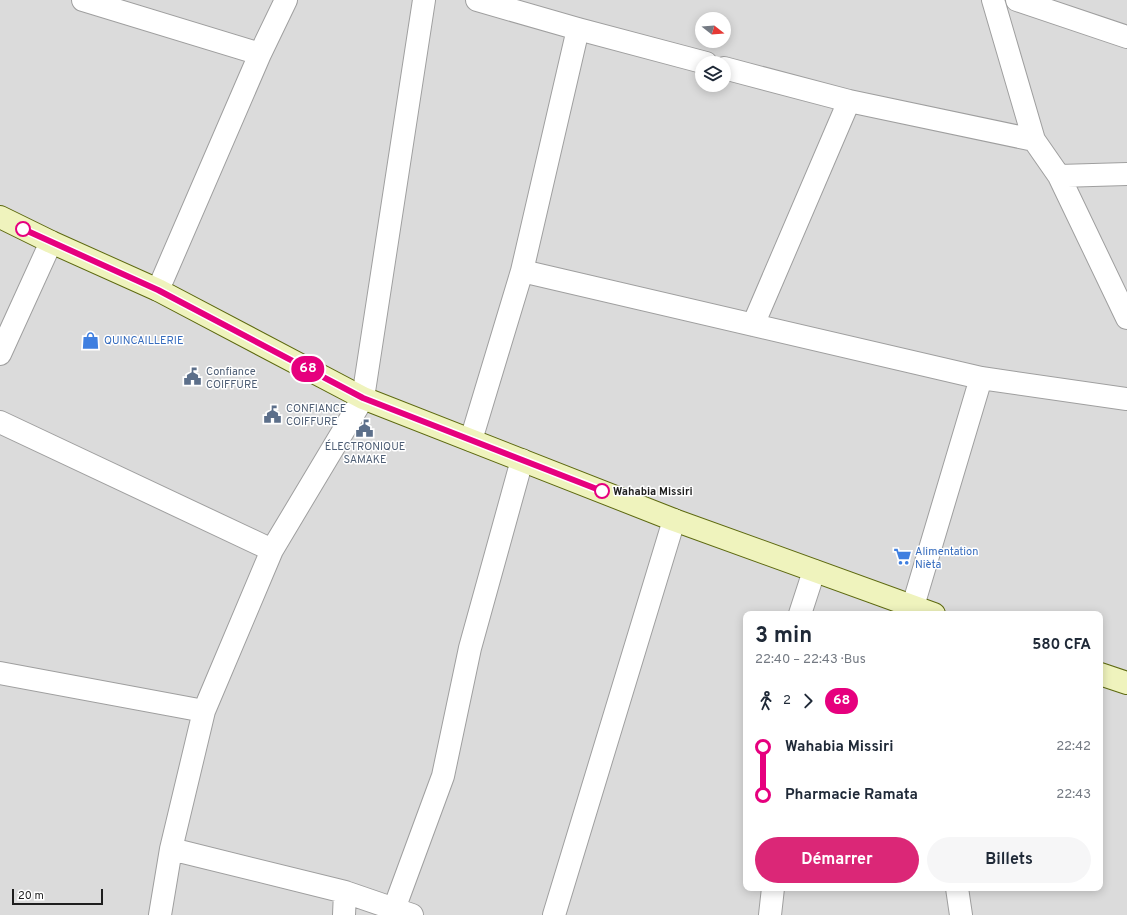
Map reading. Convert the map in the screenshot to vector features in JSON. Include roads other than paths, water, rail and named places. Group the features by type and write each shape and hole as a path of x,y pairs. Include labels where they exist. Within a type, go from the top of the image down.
{"main road":[{"path":"0,217 50,242 158,290 363,398 674,520 814,571 913,610"},
{"path":"1103,675 1127,684"}],"street":[{"path":"83,0 260,54"},
{"path":"158,290 260,54 286,0"},
{"path":"160,915 171,849 204,711 272,550 363,398 424,0"},
{"path":"477,0 695,60"},
{"path":"993,0 1034,140 1059,176 1127,318"},
{"path":"1017,0 1127,37"},
{"path":"471,440 522,271 578,29"},
{"path":"731,70 849,101 1034,140"},
{"path":"753,325 849,101"},
{"path":"1059,176 1127,174"},
{"path":"0,354 50,242"},
{"path":"522,271 981,378 1127,399"},
{"path":"913,610 981,378"},
{"path":"0,422 272,550"},
{"path":"171,849 345,892 403,912 443,776 470,648 522,460"},
{"path":"554,915 674,520"},
{"path":"801,611 814,571"},
{"path":"0,673 204,711"},
{"path":"770,915 772,891"},
{"path":"957,891 961,915"},
{"path":"344,915 345,892"}],"place":[{"name":"QUINCAILLERIE","path":"91,340"},
{"name":"Confiance COIFFURE","path":"193,377"},
{"name":"CONFIANCE COIFFURE","path":"273,414"},
{"name":"ÉLECTRONIQUE SAMAKE","path":"365,428"},
{"name":"Wahabia Missiri","path":"602,491"},
{"name":"Alimentation Nièta","path":"902,557"}]}
